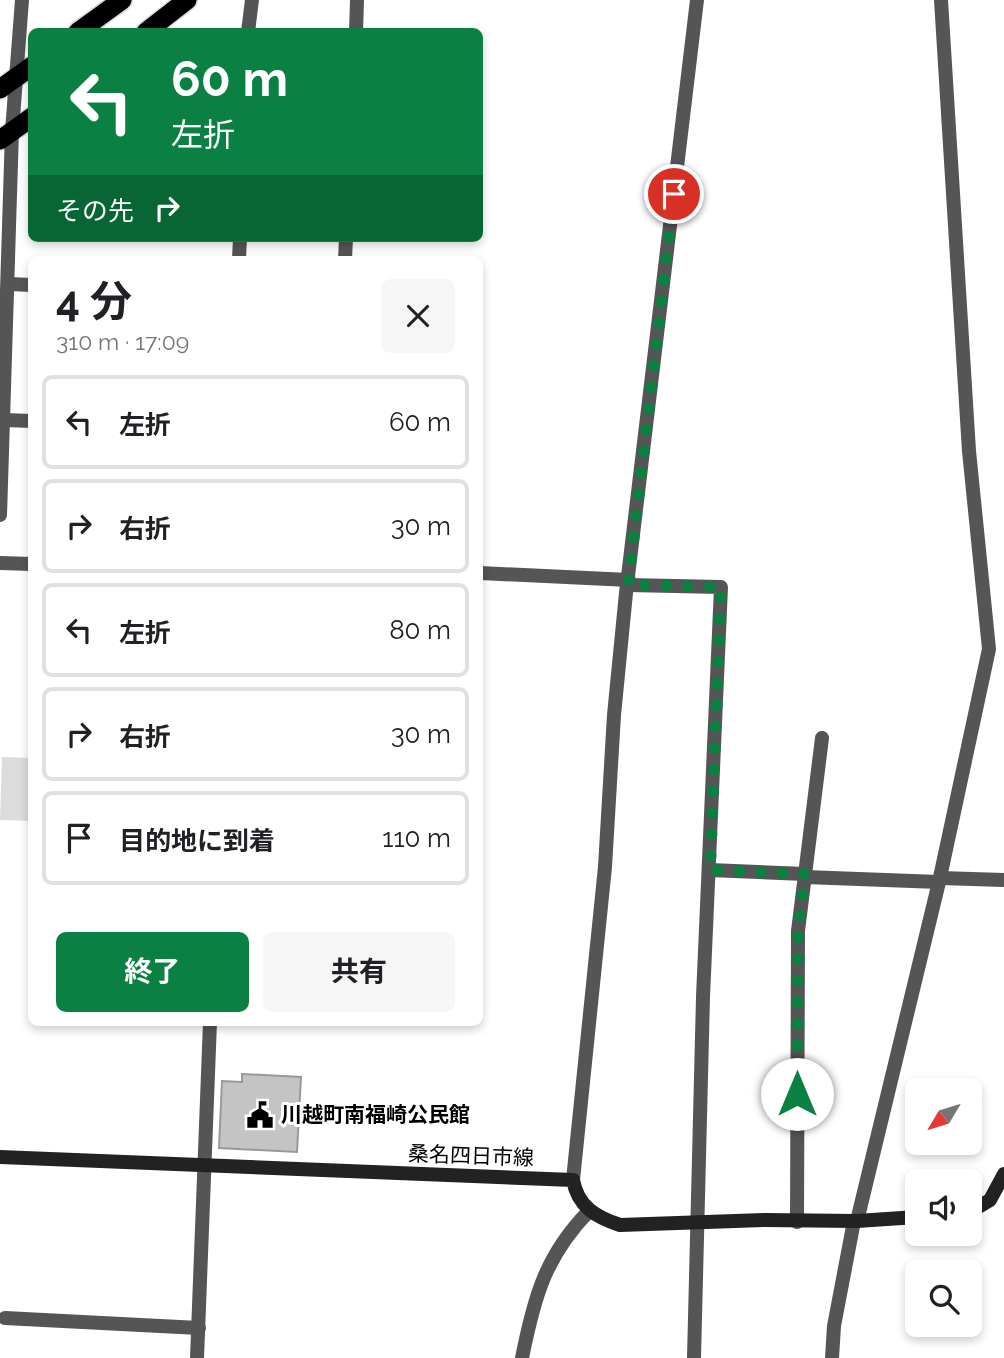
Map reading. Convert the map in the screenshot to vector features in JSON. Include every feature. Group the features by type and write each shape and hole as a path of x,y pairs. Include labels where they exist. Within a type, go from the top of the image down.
{"highway":[{"path":"83,28 121,0"},
{"path":"151,28 187,0"},
{"path":"0,89 24,71"},
{"path":"6,135 28,120"}],"main road":[{"name":"桑名四日市線","path":"0,1157 206,1163 425,1176 573,1180"},
{"path":"982,1205 990,1200 1004,1174"},
{"path":"573,1180 576,1194 589,1211 620,1225 905,1218"}],"street":[{"path":"0,515 9,284 6,135 24,71 22,0"},
{"path":"248,28 252,0"},
{"path":"356,28 357,0"},
{"path":"573,1180 605,867 614,715 696,0"},
{"path":"832,1358 834,1326 856,1221 939,880 989,649 969,451 941,0"},
{"path":"9,284 28,285"},
{"path":"4,420 28,421"},
{"path":"0,563 28,565"},
{"path":"483,573 721,587 694,1358"},
{"path":"797,1222 798,931 822,738"},
{"path":"710,870 939,880 1004,880"},
{"path":"198,1358 210,1026"},
{"path":"522,1358 543,1275 568,1233 589,1211"},
{"path":"5,1318 199,1328"}],"shaded area":[{"path":"2,757 28,758 28,821 0,820"}],"building":[{"name":"川越町南福崎公民館","path":"242,1074 301,1077 297,1152 219,1148 222,1081 242,1082"}],"place":[{"name":"川越町南福崎公民館","path":"260,1115"}],"route":[{"path":"674,194 628,585 721,587 710,870 805,874 798,931 797,1094"}]}
